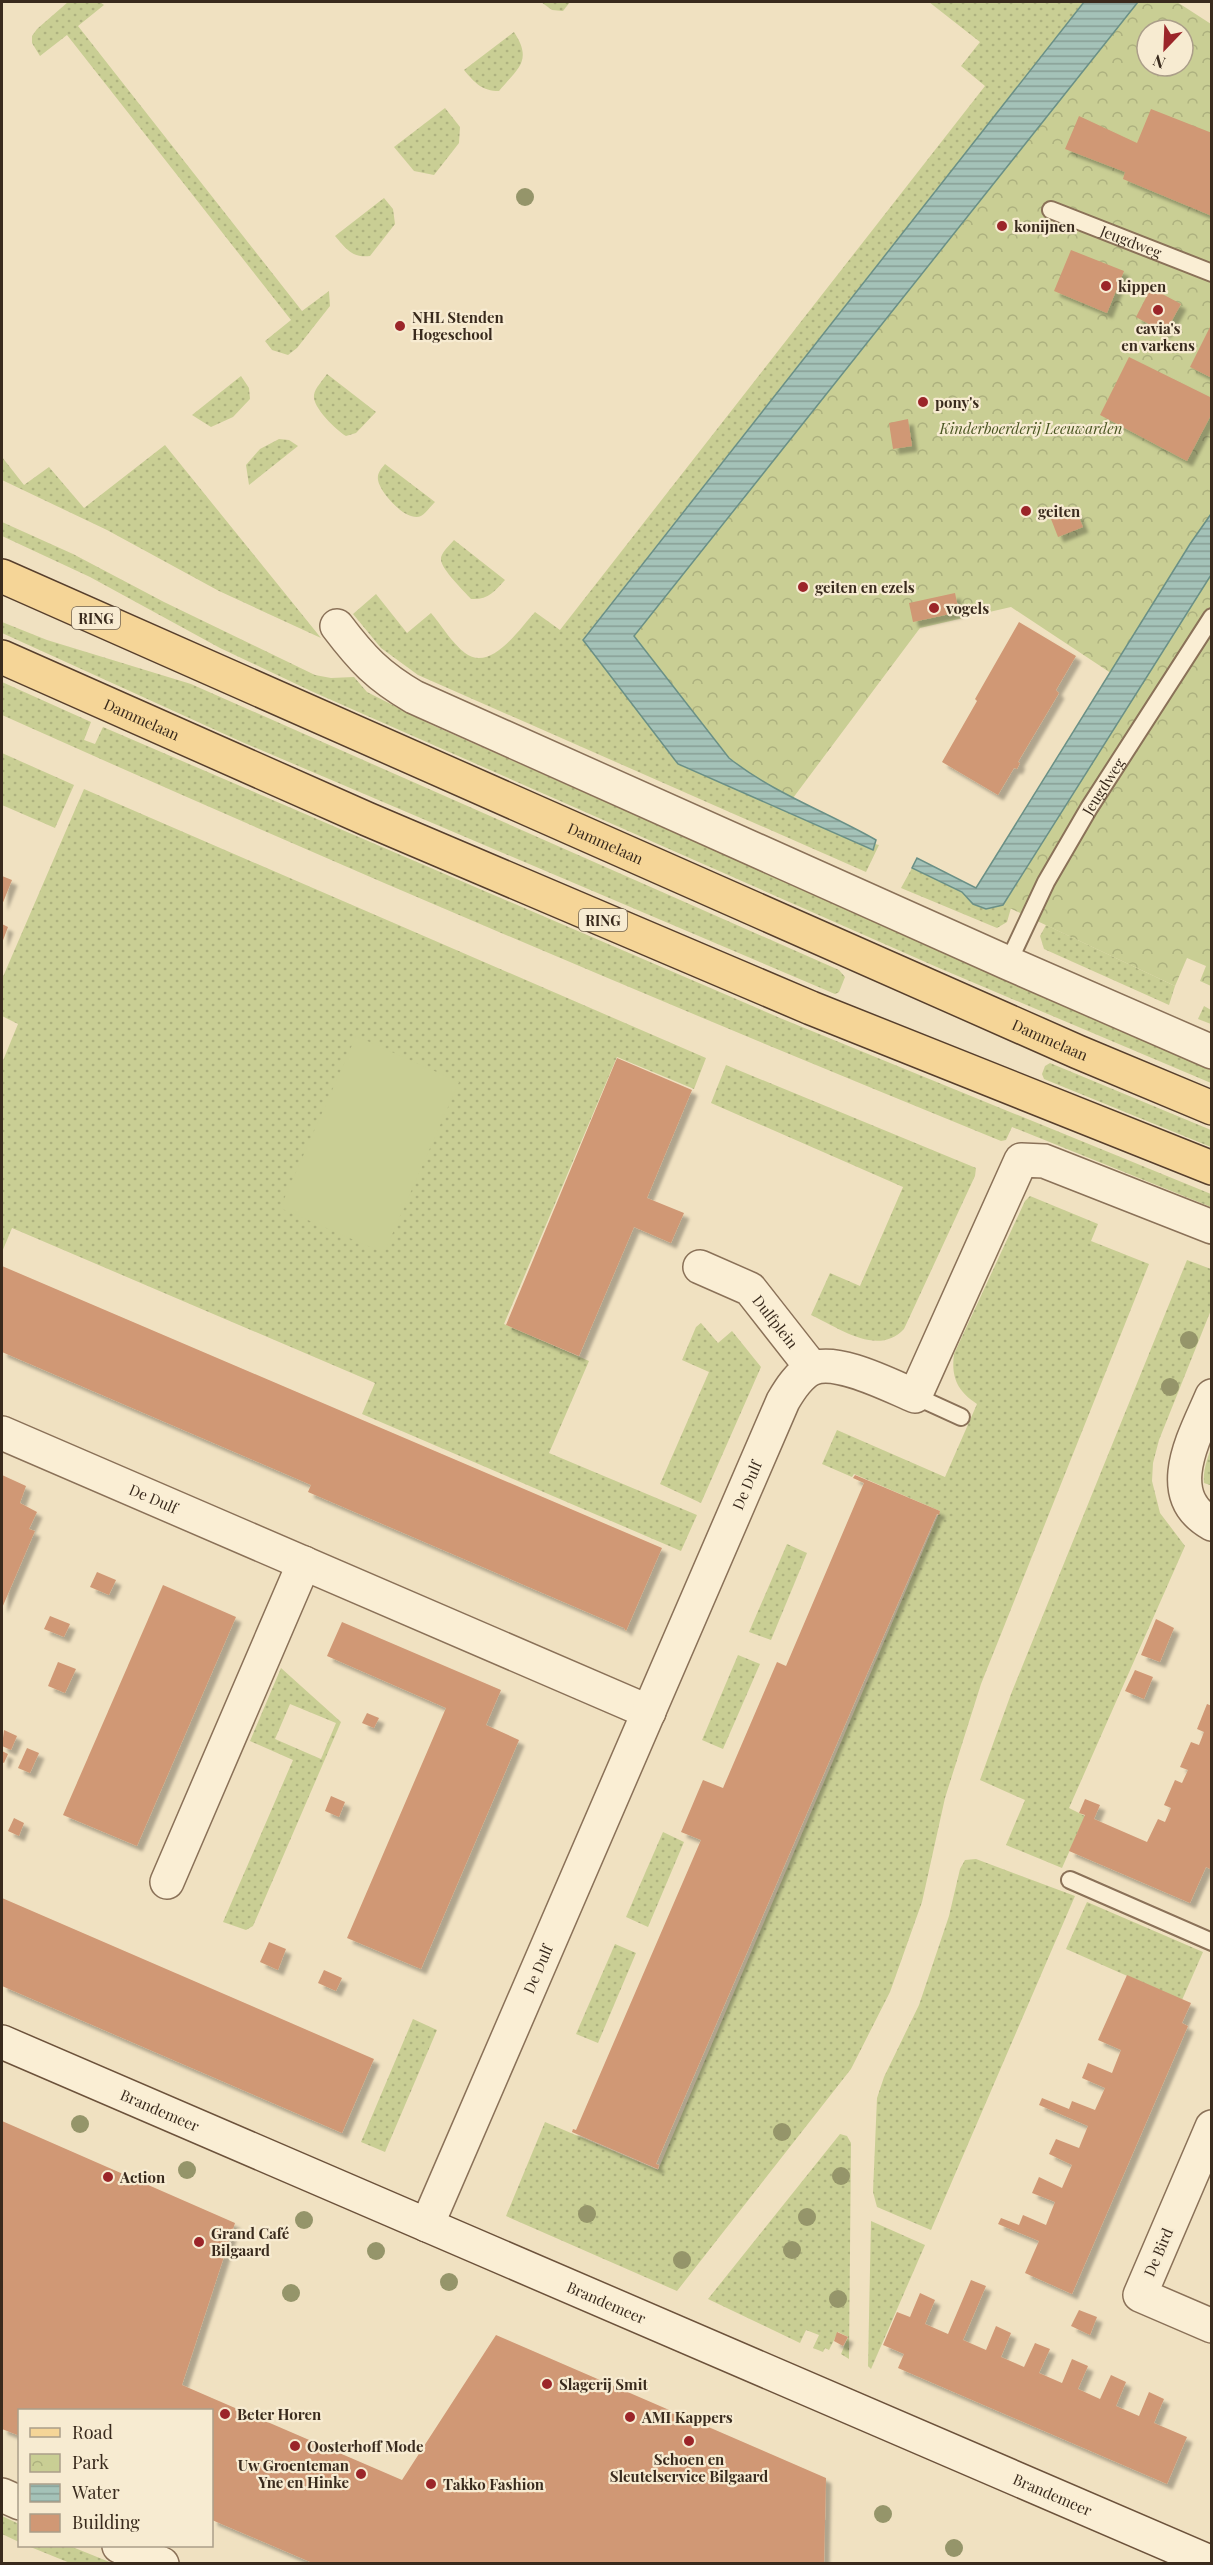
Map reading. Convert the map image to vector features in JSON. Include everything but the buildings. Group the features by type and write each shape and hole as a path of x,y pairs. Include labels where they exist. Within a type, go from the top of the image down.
{"main road":[{"name":"Dammelaan","path":"2,576 1078,1052 1212,1108"},
{"name":"Dammelaan","path":"2,657 367,819 811,1008 1212,1168"}],"street":[{"path":"337,626 363,660 386,681 414,697 1212,1052"},
{"path":"812,1368 835,1366 915,1396 1021,1160 1044,1161 1212,1227"},
{"name":"Dulfplein","path":"700,1267 750,1289 812,1368"},
{"name":"De Dulf","path":"427,2225 783,1401 795,1382 812,1368"},
{"path":"1212,1396 1186,1460 1183,1476 1189,1501 1202,1518 1212,1524"},
{"name":"De Dulf","path":"2,1433 649,1712"},
{"path":"167,1882 304,1563"},
{"name":"Brandemeer","path":"2,2042 1212,2563"},
{"name":"De Bird","path":"1212,2127 1202,2174 1140,2295 1212,2326"},
{"path":"2,2495 18,2502"},
{"path":"121,2547 162,2564"}],"lane":[{"name":"Jeugdweg","path":"1051,210 1212,273"},
{"name":"Jeugdweg","path":"1008,963 1046,882 1089,808 1212,618"},
{"path":"915,1396 961,1417"},
{"path":"1070,1880 1212,1942"}],"green space":[{"path":"68,2 100,2 104,5 78,26 302,311 329,291 330,306 297,348 288,355 272,350 265,341 291,320 67,35 40,56 32,43 32,36"},
{"path":"541,2 570,2 563,11 552,10"},
{"path":"929,2 1084,2 583,639 678,764 873,849 875,844 879,845 866,872 418,675 381,648 353,614 376,594 407,633 431,613 456,644 465,653 475,658 495,653 535,612 560,630 985,86 961,66 980,42"},
{"name":"Kinderboerderij Leeuwarden","path":"1138,2 1177,2 1211,24 1211,986 1200,981 1206,966 1187,958 1175,986 1003,905 1138,691 1011,607 920,628 793,798 748,773 729,758 634,636"},
{"path":"514,32 522,50 521,64 499,91 488,90 479,85 464,70"},
{"path":"445,108 460,127 459,143 434,175 414,171 394,147"},
{"path":"384,198 393,209 395,224 370,256 358,256 350,252 335,236"},
{"path":"327,374 376,412 356,433 346,436 342,433 325,418 314,400 317,387"},
{"path":"241,376 249,388 250,399 233,417 211,427 192,415"},
{"path":"279,439 289,440 298,446 249,485 246,465 260,449"},
{"path":"165,445 321,638 219,591 107,530 2,480 2,457 24,485 49,467 84,508"},
{"path":"385,464 435,502 423,515 415,517 409,515 389,499 378,480"},
{"path":"2,522 73,554 164,602 315,675 331,678 354,677 367,692 432,725 1211,1070 1211,1083 939,968 311,691 220,648 90,577 2,536"},
{"path":"454,540 505,580 490,594 482,598 471,599 445,569 441,557"},
{"path":"2,622 47,640 191,684 839,970 845,977 839,992 835,994 242,742 2,633"},
{"path":"2,682 91,722 84,740 95,744 103,727 780,1018 1211,1194 1211,1207 1012,1127 1006,1140 1001,1141 624,985 250,825 2,715"},
{"path":"2,753 74,785 55,828 2,805"},
{"path":"84,789 706,1058 694,1089 617,1057 504,1324 589,1361 549,1453 697,1515 681,1551 362,1414 375,1383 12,1228 2,1252 2,1063 18,1024 2,1016 2,979"},
{"path":"912,868 962,892 973,904 985,909 1003,905 1011,908 1007,922 997,928 901,888"},
{"path":"1046,925 1175,986 1169,1005 1044,949 1040,936"},
{"path":"1204,1006 1211,1010 1211,1024 1198,1019"},
{"path":"356,1036 459,1082 384,1253 280,1208"},
{"path":"1050,1063 1211,1130 1211,1147 1044,1079 1042,1074 1045,1066"},
{"path":"726,1065 976,1168 975,1176 904,1329 894,1337 871,1340 858,1337 811,1315 830,1273 860,1286 903,1187 711,1103"},
{"path":"1030,1196 1098,1224 1091,1241 1149,1264 981,1684 945,1798 922,1902 890,1992 851,2069 677,2291 506,2216 545,2122 658,2170 940,1511 854,1474 852,1477 822,1464 837,1430 945,1477 977,1404 960,1389 957,1383 954,1354 1025,1201"},
{"path":"1187,1260 1211,1269 1211,1310 1159,1440 1153,1463 1152,1481 1160,1513 1185,1546 1069,1808 1085,1816 1062,1868 1006,1845 1025,1800 980,1780 1011,1694"},
{"path":"701,1323 718,1343 732,1331 761,1367 701,1503 660,1484 709,1372 682,1360 696,1327"},
{"path":"1211,1448 1212,1483 1210,1485 1204,1483 1204,1478"},
{"path":"787,1544 807,1553 771,1640 749,1632"},
{"path":"738,1655 760,1664 723,1749 702,1740"},
{"path":"281,1668 341,1722 253,1926 246,1930 223,1922 293,1760 250,1741","holes":["290,1704 336,1723 321,1759 275,1739"]},
{"path":"663,1832 684,1842 648,1927 626,1917"},
{"path":"976,1859 1075,1896 931,2230 877,2207 873,2192 877,2098 884,2077 919,2005 949,1916 960,1869 965,1860"},
{"path":"1087,1902 1203,1952 1182,2000 1066,1949"},
{"path":"615,1944 636,1953 598,2043 576,2034"},
{"path":"413,2019 437,2030 385,2152 361,2142"},
{"path":"840,2134 847,2136 851,2143 849,2359 841,2354 848,2337 838,2332 829,2350 825,2348 823,2352 813,2348 819,2335 806,2330 800,2343 708,2299"},
{"path":"871,2221 925,2245 871,2369 868,2366"},
{"path":"2,2516 18,2524 18,2542 2,2534"},
{"path":"30,2547 72,2547 112,2563 70,2563"}],"water":[{"path":"1084,2 1138,2 634,636 729,758 764,782 876,840 873,850 678,764 583,640"},
{"path":"1211,514 1211,575 1003,905 986,909 973,904 962,892 912,868 917,858 976,888 1190,544"}],"place":[{"name":"konijnen","path":"1002,226"},
{"name":"kippen","path":"1106,286"},
{"name":"cavia's en varkens","path":"1158,310"},
{"name":"NHL Stenden Hogeschool","path":"400,326"},
{"name":"pony's","path":"923,402"},
{"name":"geiten","path":"1026,511"},
{"name":"geiten en ezels","path":"803,587"},
{"name":"vogels","path":"934,608"},
{"name":"Action","path":"108,2177"},
{"name":"Grand Café Bilgaard","path":"199,2242"},
{"name":"Slagerij Smit","path":"547,2384"},
{"name":"Beter Horen","path":"225,2414"},
{"name":"AMI Kappers","path":"630,2417"},
{"name":"Schoen en Sleutelservice Bilgaard","path":"689,2441"},
{"name":"Oosterhoff Mode","path":"295,2446"},
{"name":"Uw Groenteman Yne en Hinke","path":"361,2474"},
{"name":"Takko Fashion","path":"431,2484"}]}
